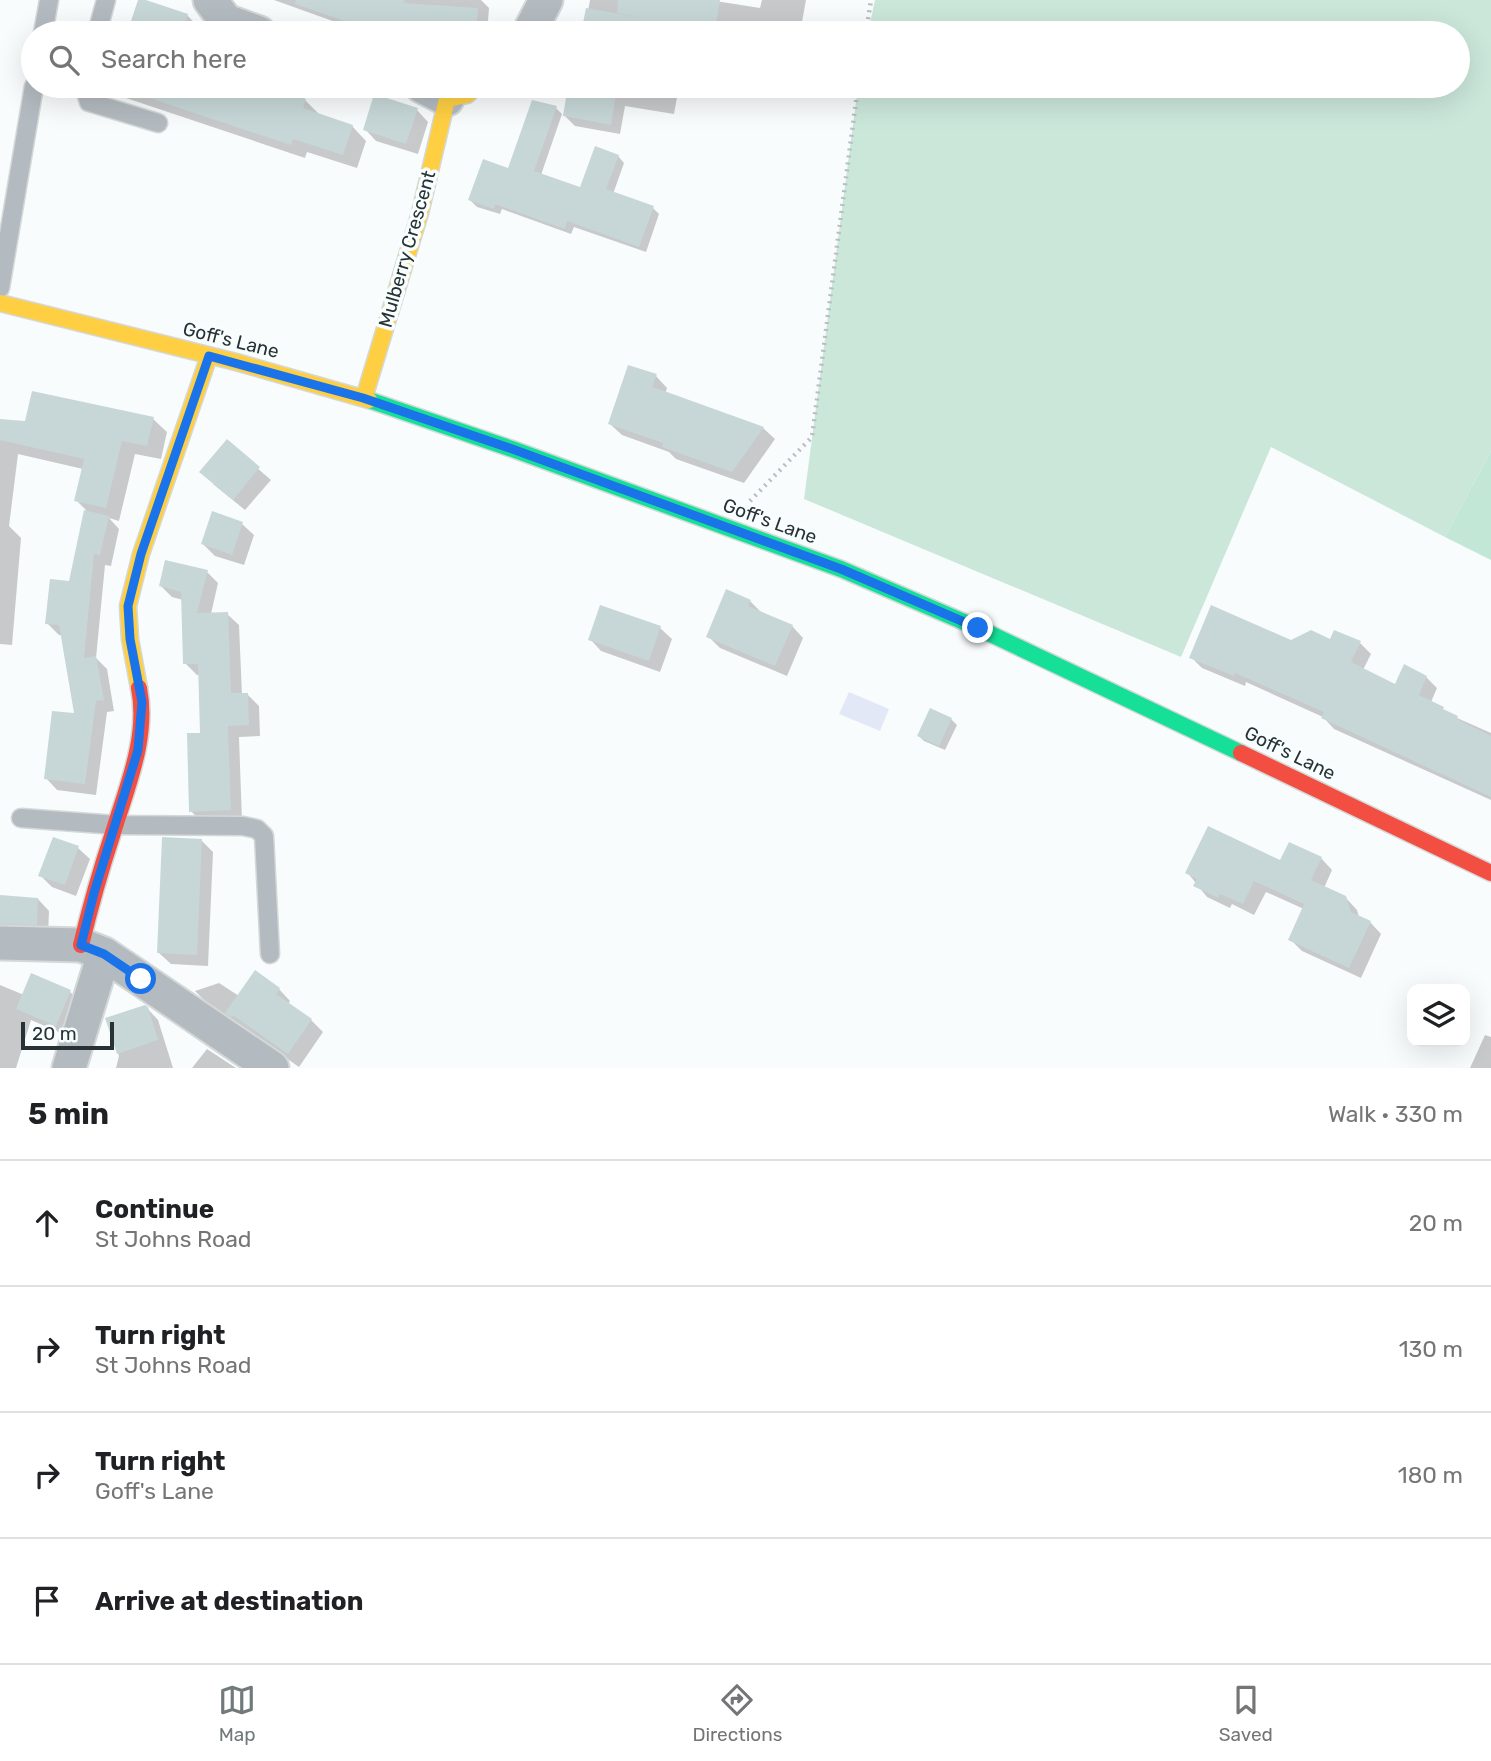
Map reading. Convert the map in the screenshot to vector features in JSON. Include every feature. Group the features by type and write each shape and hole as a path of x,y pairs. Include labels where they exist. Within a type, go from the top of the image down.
{"main road":[{"name":"Mulberry Crescent","path":"363,398 420,213 447,98"},
{"name":"Goff's Lane","path":"0,303 363,398 515,450 841,569 978,628 1491,873"},
{"path":"92,950 94,893 138,750 142,702 130,639 128,606 141,554 209,356"}],"street":[{"path":"210,0 226,21"},
{"path":"535,21 546,0"},
{"path":"0,943 92,950 272,1068"},
{"path":"69,1068 92,950"}],"lane":[{"path":"45,21 49,0"},
{"path":"100,21 106,0"},
{"path":"0,288 32,98"},
{"path":"88,98 89,102 158,123"},
{"path":"21,818 116,825 243,826 257,829 264,836 270,954"}],"path":[{"path":"867,21 870,0"},
{"path":"725,527 812,437 856,98"}],"green space":[{"path":"875,0 1491,0 1491,451 1445,537 1271,447 1181,657 804,499 856,98 1470,98 1470,21 871,21"},
{"path":"1491,451 1491,560 1445,537"}],"shaded area":[{"path":"849,692 889,709 880,731 839,714"}],"building":[{"path":"138,0 146,0 188,14 186,21 131,21"},
{"path":"296,0 404,0 403,3 478,8 477,21 345,21 295,4"},
{"path":"618,0 720,0 716,21 583,21 586,8 642,18 617,13"},
{"path":"149,98 303,98 306,99 303,108 353,125 343,155 293,139 291,145"},
{"path":"373,98 387,98 418,108 406,144 363,130"},
{"path":"566,98 615,98 611,125 563,116"},
{"path":"532,100 557,106 534,171 580,187 595,146 619,155 606,189 654,206 639,247 567,221 565,229 495,204 494,209 468,200 483,159 508,168"},
{"path":"628,365 657,374 652,387 764,427 732,472 662,447 663,443 608,424"},
{"path":"32,391 154,417 147,446 122,441 106,508 74,501 84,459 0,440 0,419 25,421"},
{"path":"227,439 260,467 233,500 199,472"},
{"path":"84,510 109,516 100,555 94,554 84,658 96,656 104,700 96,701 85,784 44,779 52,711 74,713 59,625 45,624 50,579 69,581"},
{"path":"212,511 243,522 232,555 201,544"},
{"path":"165,560 208,570 197,613 228,612 231,693 248,693 249,725 228,726 231,810 189,812 187,733 200,733 198,664 183,664 181,592 159,586"},
{"path":"726,589 751,600 748,606 793,625 775,666 706,637"},
{"path":"600,605 661,626 649,661 588,640"},
{"path":"1211,605 1291,640 1311,630 1330,639 1334,630 1361,641 1351,662 1395,684 1404,664 1427,676 1419,695 1491,736 1491,797 1321,718 1324,712 1235,673 1234,676 1189,658"},
{"path":"930,708 952,718 939,746 917,736"},
{"path":"1208,826 1280,860 1289,842 1322,857 1311,880 1346,896 1351,912 1371,921 1349,968 1288,940 1304,904 1254,881 1243,904 1220,894 1218,898 1193,886 1197,879 1185,873"},
{"path":"53,837 79,846 65,885 38,876"},
{"path":"162,837 202,839 197,955 157,953"},
{"path":"0,895 38,898 37,925 0,924"},
{"path":"255,970 280,988 276,994 312,1019 288,1054 234,1016 225,1013"},
{"path":"31,973 71,990 56,1026 16,1009"},
{"path":"145,1005 148,1007 158,1040 117,1054 105,1018"}],"traffic: fast":[{"path":"369,400 515,450 841,569 978,628 1241,753"}],"traffic: slow":[{"path":"364,398 420,213 447,99 452,98"},
{"path":"0,303 236,362 369,400"},
{"path":"139,688 130,639 128,606 141,554 209,356"}],"traffic: jam":[{"path":"81,945 139,744 139,688"},
{"path":"1241,753 1491,873"}],"route":[{"path":"141,979 104,954 81,945 94,893 138,750 142,702 130,639 128,606 141,554 209,356 363,398 515,450 841,569 978,628"}]}
